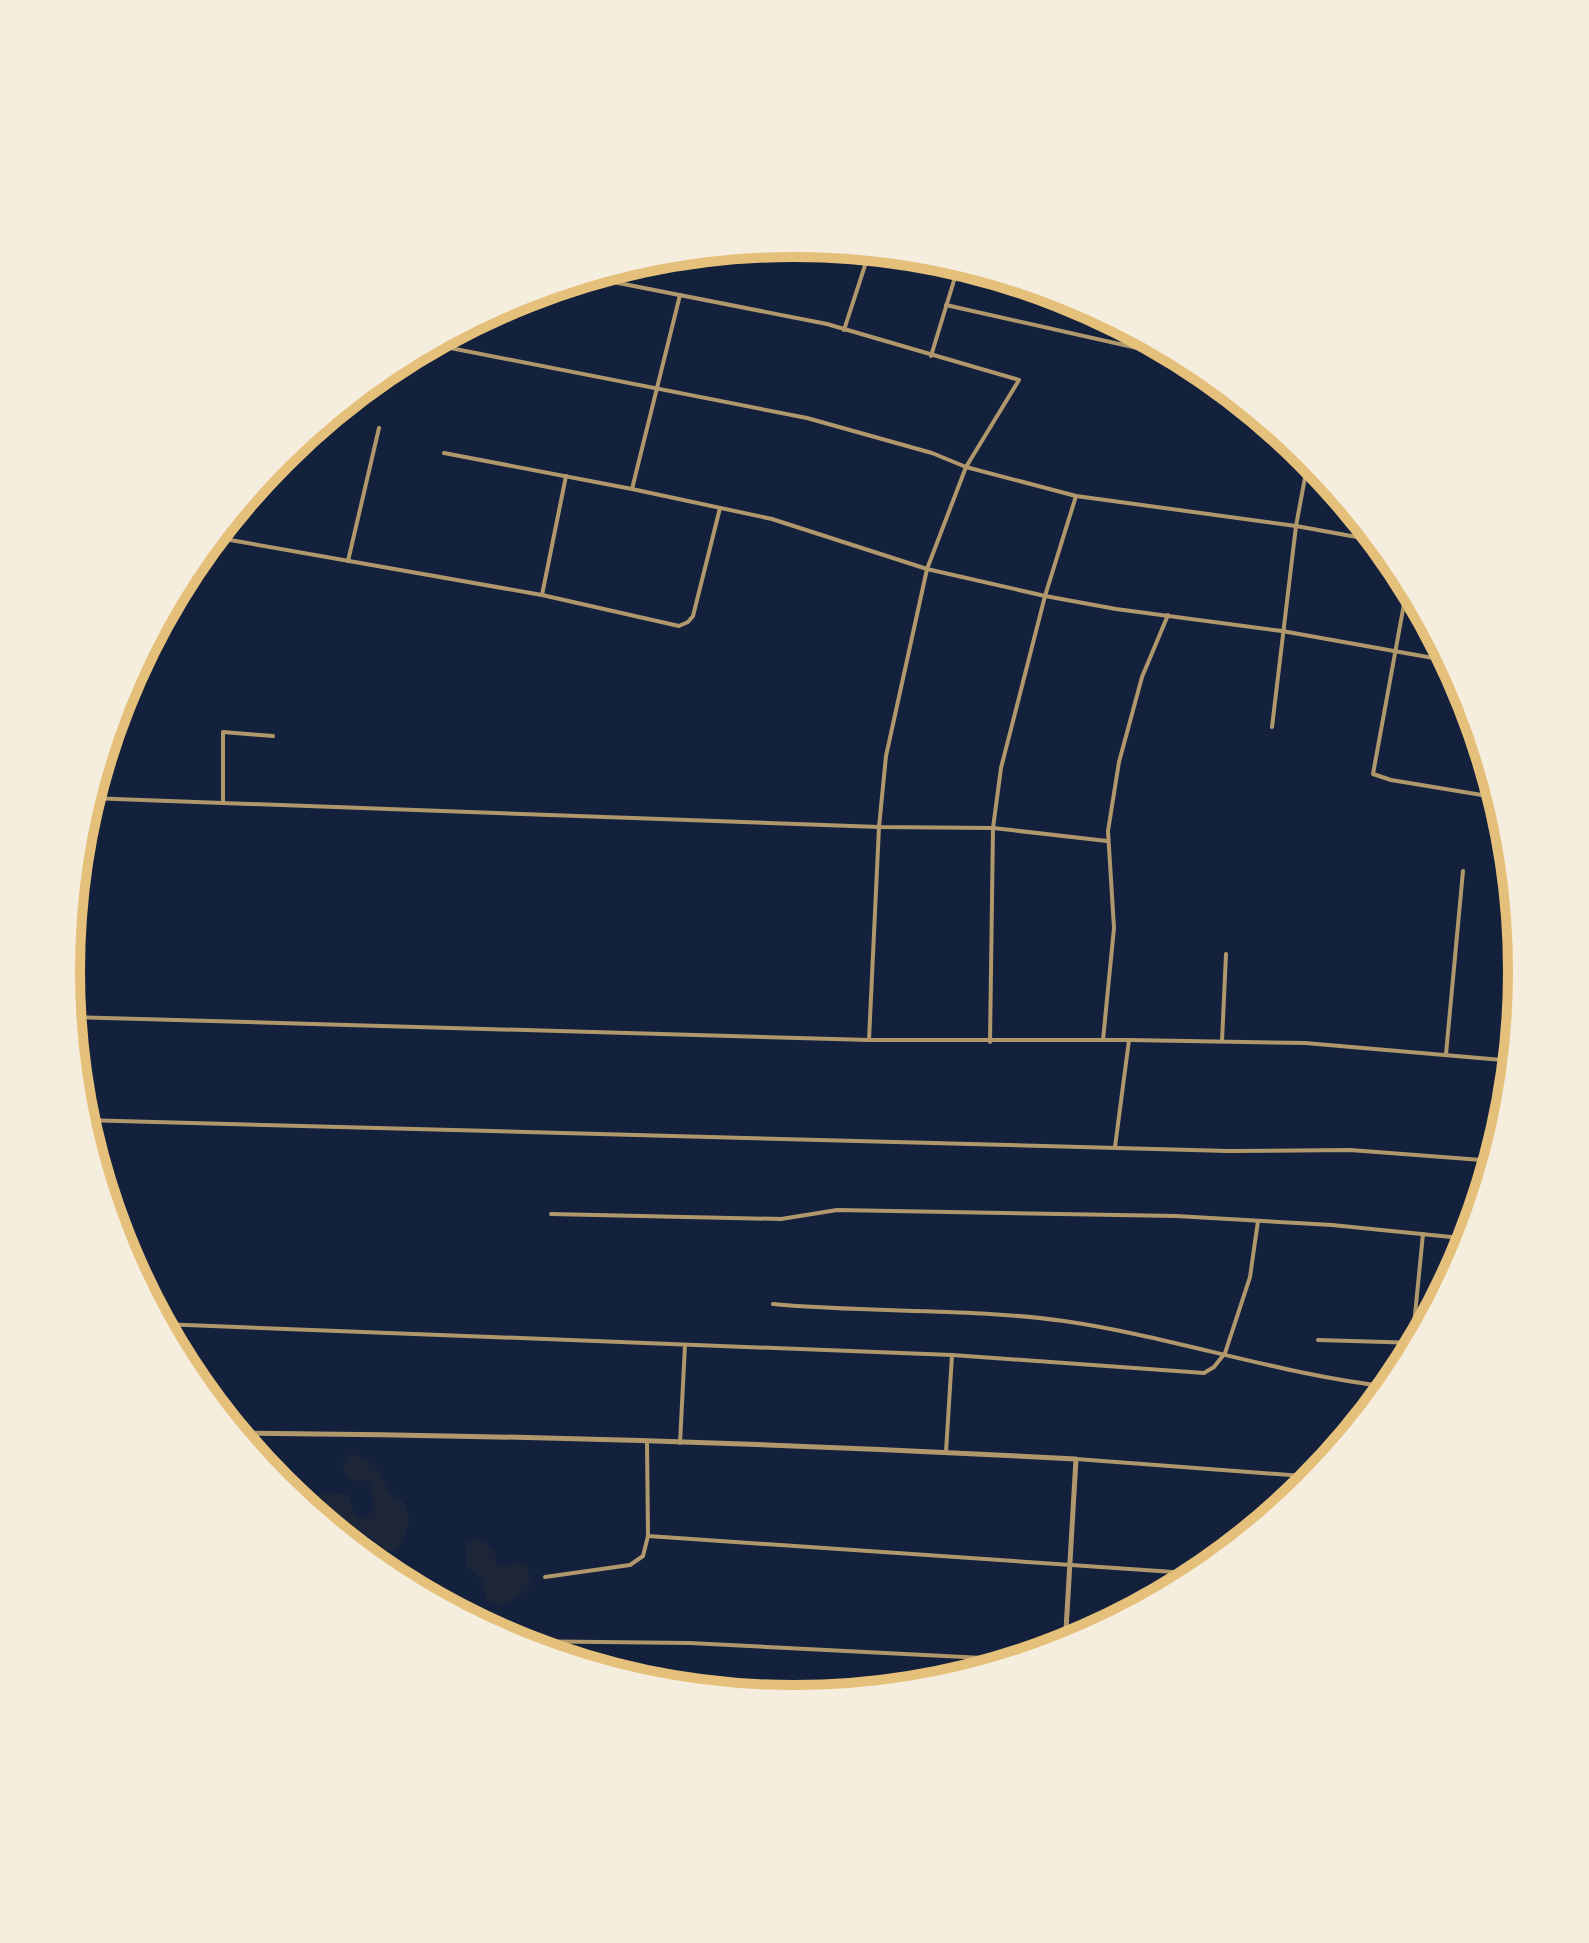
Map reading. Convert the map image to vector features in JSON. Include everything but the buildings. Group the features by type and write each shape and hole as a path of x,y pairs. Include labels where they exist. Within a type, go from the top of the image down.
{"street":[{"path":"844,330 866,261"},
{"path":"931,356 955,276"},
{"path":"609,281 827,324 1019,380 966,467 927,569 886,756 879,827 869,1040"},
{"path":"632,489 680,295"},
{"path":"946,305 1147,350"},
{"path":"448,347 807,418 932,453 966,467 1076,496 1362,538"},
{"path":"348,561 379,428"},
{"path":"444,453 772,519 927,569 1045,596 1116,609 1282,631 1437,659"},
{"path":"1272,727 1296,526 1306,472"},
{"path":"542,595 566,476"},
{"path":"990,1042 993,828 1001,768 1045,596 1076,496"},
{"path":"226,539 542,595 679,626 693,616 720,508"},
{"path":"1405,600 1373,774 1391,780 1487,796"},
{"path":"1103,1040 1114,928 1107,841 1123,747 1142,677 1168,615"},
{"path":"223,802 223,732 273,736"},
{"path":"101,798 879,827 993,828 1107,841"},
{"path":"1446,1054 1463,871"},
{"path":"1222,1041 1226,954"},
{"path":"82,1017 869,1040 1305,1043 1503,1060"},
{"path":"1115,1147 1129,1040"},
{"path":"96,1120 1228,1151 1350,1150 1484,1160"},
{"path":"551,1214 781,1219 837,1210 1176,1216 1332,1225 1458,1238"},
{"path":"174,1325 952,1355 1204,1373 1214,1367 1225,1353 1250,1277 1258,1221"},
{"path":"1417,1322 1423,1234"},
{"path":"773,1304 1064,1321 1376,1385"},
{"path":"1318,1340 1405,1343"},
{"path":"680,1443 685,1345"},
{"path":"946,1452 952,1355"},
{"path":"249,1433 403,1434 946,1452 1301,1476"},
{"path":"545,1577 630,1565 643,1556 648,1536 647,1441"},
{"path":"1066,1633 1076,1459"},
{"path":"648,1536 1180,1572"},
{"path":"547,1641 690,1643 990,1658"}],"shaded area":[{"path":"350,1454 371,1462 389,1494 398,1498 408,1510 408,1526 396,1550 381,1550 370,1537 357,1536 315,1501 323,1492 350,1495 353,1512 359,1518 370,1513 373,1504 368,1480 359,1482 347,1478 344,1463"},
{"path":"477,1538 494,1550 498,1567 519,1562 527,1565 530,1587 504,1604 486,1601 482,1581 466,1565 465,1544"}]}
